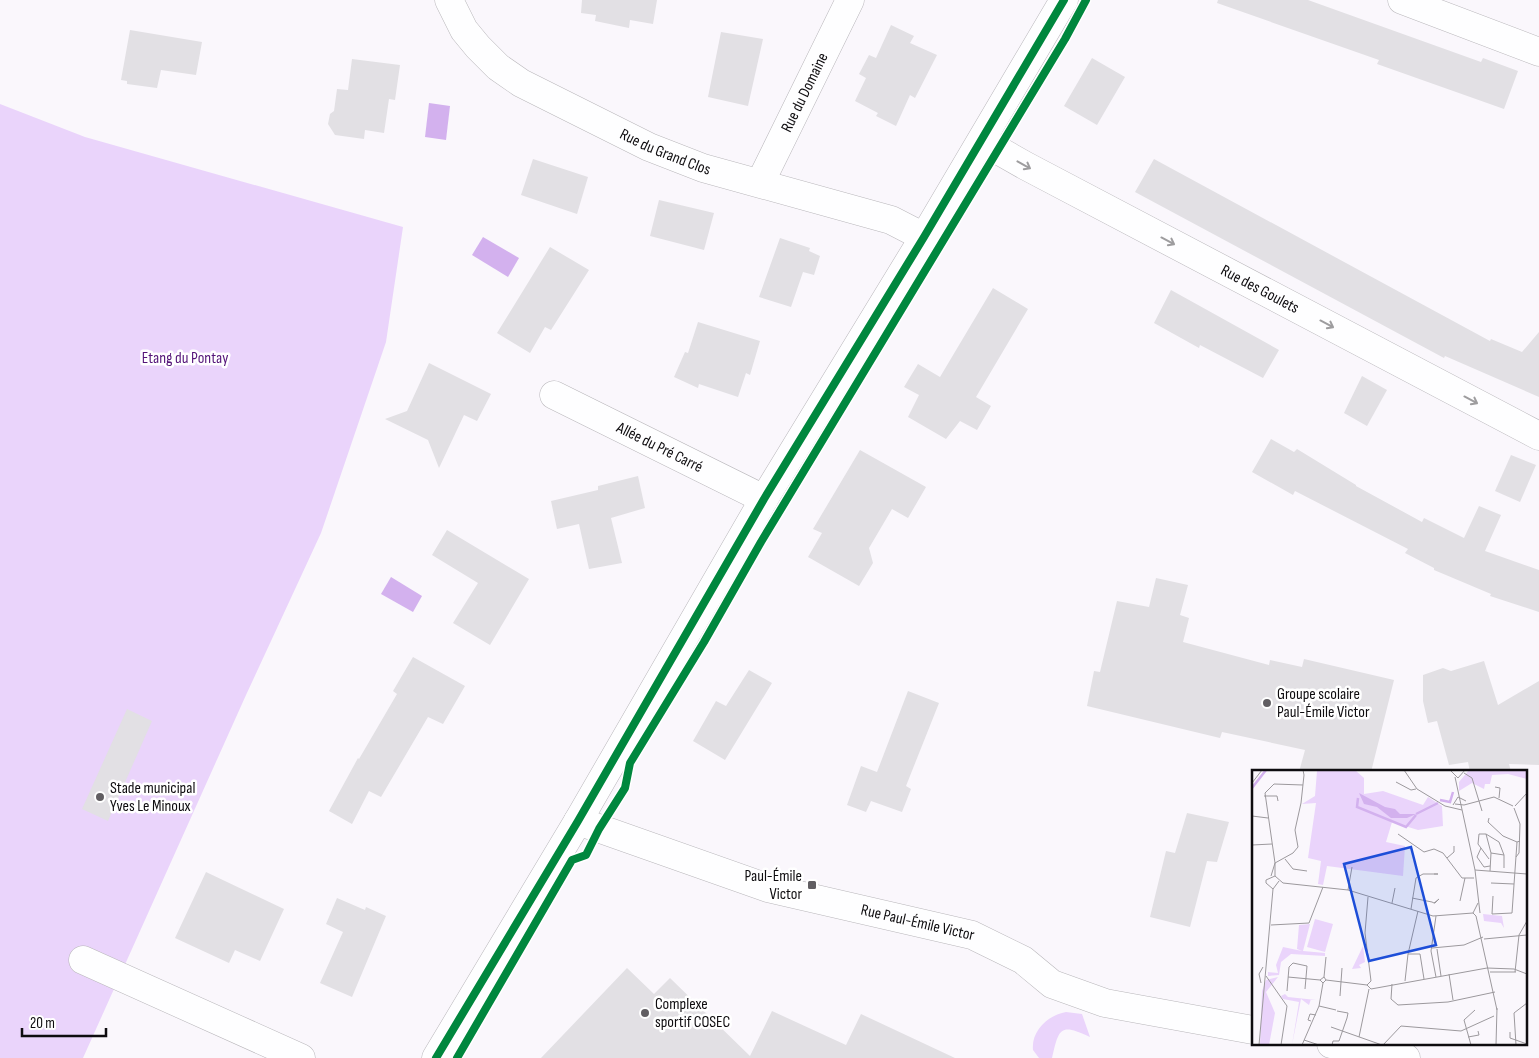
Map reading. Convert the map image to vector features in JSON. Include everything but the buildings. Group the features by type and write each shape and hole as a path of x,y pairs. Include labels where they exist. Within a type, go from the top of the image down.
{"street":[{"name":"Rue du Grand Clos","path":"449,0 464,30 498,67 521,83 649,147 704,168 891,220 924,237"},
{"name":"Rue du Domaine","path":"760,183 850,0"},
{"path":"436,1058 578,821 764,499 982,141 1064,0"},
{"path":"1402,0 1539,52"},
{"name":"Rue des Goulets","path":"982,141 1539,436"},
{"name":"Allée du Pré Carré","path":"554,395 764,499"},
{"name":"Rue Paul-Émile Victor","path":"578,821 768,888 972,935 1023,960 1052,984 1105,1003 1252,1030"},
{"path":"82,960 301,1058"},
{"path":"1342,1046 1406,1058"}],"green space":[{"name":"Etang du Pontay","path":"0,104 85,137 403,227 386,342 321,533 83,1058 0,1058"},
{"path":"1066,1012 1082,1014 1090,1037 1072,1030 1062,1031 1059,1034 1052,1058 1039,1058 1033,1050 1033,1043 1038,1030 1047,1020"}],"shaded area":[{"path":"429,103 450,106 446,140 425,137"},
{"path":"483,237 519,258 508,277 472,255"},
{"path":"391,577 422,596 413,612 381,594"}],"cycle path":[{"path":"436,1058 578,821 764,499 924,237 1064,0"},
{"path":"457,1058 572,860 586,855 599,829 625,788 630,763 704,642 761,542 1065,39 1086,0"}],"place":[{"name":"Groupe scolaire Paul-Émile Victor","path":"1267,703"},
{"name":"Stade municipal Yves Le Minoux","path":"100,797"},
{"name":"Paul-Émile Victor","path":"812,885"},
{"name":"Complexe sportif COSEC","path":"645,1013"}]}
